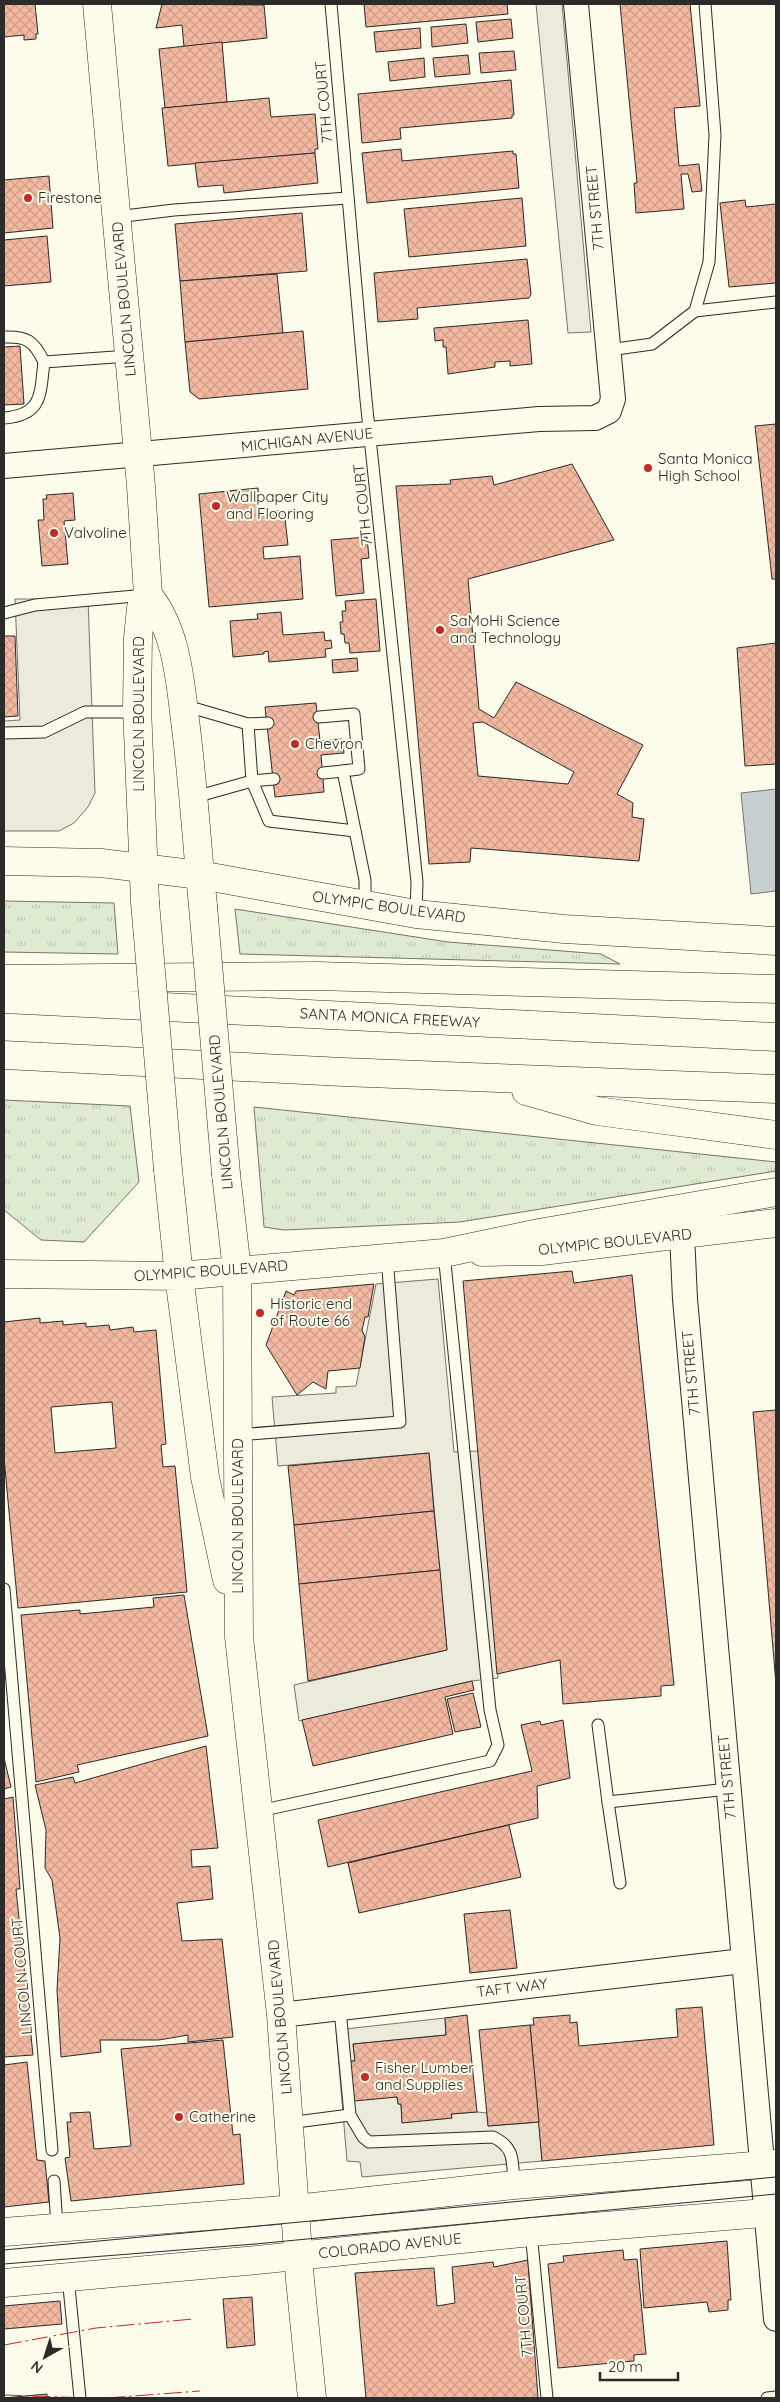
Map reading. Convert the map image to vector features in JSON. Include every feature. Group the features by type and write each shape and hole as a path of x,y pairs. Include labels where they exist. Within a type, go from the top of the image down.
{"main road":[{"name":"LINCOLN BOULEVARD","path":"97,4 138,455 148,595 141,608 138,638 137,712 142,868 168,1170 179,1276 205,1477 239,1637 281,2015 288,2123 312,2398"},
{"name":"LINCOLN BOULEVARD","path":"148,595 159,608 173,643 183,705 195,797 226,1174 237,1270 239,1637"},
{"name":"OLYMPIC BOULEVARD","path":"4,862 101,863 200,875 416,914 564,929 776,941"},
{"path":"4,979 316,976 776,989"},
{"name":"SANTA MONICA FREEWAY","path":"4,999 776,1037"},
{"path":"4,1055 484,1079 776,1089"},
{"path":"484,1079 597,1111 776,1135"},
{"path":"444,1252 539,1233 776,1192"},
{"name":"OLYMPIC BOULEVARD","path":"4,1274 179,1276 444,1252 542,1251 776,1223"},
{"path":"4,2232 295,2209 514,2185 769,2164"},
{"name":"COLORADO AVENUE","path":"4,2283 299,2256 531,2232 771,2213"}],"street":[{"name":"7TH STREET","path":"576,4 613,399 609,411"},
{"name":"MICHIGAN AVENUE","path":"4,466 539,419 595,418 609,411"},
{"name":"7TH STREET","path":"682,1234 685,1299 743,1961 769,2164 776,2319"},
{"name":"TAFT WAY","path":"281,2015 743,1961"}],"lane":[{"name":"7TH COURT","path":"331,4 371,433 417,882 416,914"},
{"path":"695,311 709,262 715,134 705,4"},
{"path":"116,217 174,210 348,198"},
{"path":"609,350 652,344 695,311 776,302"},
{"path":"4,337 19,336 27,339 37,348 44,362 40,395 34,408 30,412 16,417 4,418"},
{"path":"44,362 129,356"},
{"path":"4,613 35,605 148,595"},
{"path":"183,705 248,724 268,723"},
{"path":"4,733 44,732 85,712 137,712"},
{"path":"319,717 354,714 359,769 323,774"},
{"path":"248,724 252,781 269,821 355,831"},
{"path":"343,771 365,880 365,905"},
{"path":"195,797 252,781 274,779"},
{"path":"259,1811 490,1761 498,1745 490,1710 444,1252"},
{"path":"237,1435 400,1422 387,1258"},
{"name":"LINCOLN COURT","path":"4,1589 52,2150"},
{"path":"598,1725 620,1883"},
{"path":"608,1802 728,1789"},
{"path":"340,2009 350,2114 362,2136 370,2142 493,2137 502,2142 511,2152 514,2185"},
{"path":"288,2123 350,2114"},
{"path":"54,2181 58,2228"},
{"name":"7TH COURT","path":"531,2232 546,2398"},
{"path":"68,2278 80,2398"},
{"path":"767,2398 776,2398"}],"green space":[{"path":"4,901 114,903 118,954 4,952"},
{"path":"235,909 448,942 601,954 620,964 240,954"},
{"path":"4,1100 130,1106 139,1182 84,1242 41,1240 4,1210"},
{"path":"254,1107 776,1162 776,1171 460,1222 284,1230 264,1227"}],"shaded area":[{"path":"536,4 562,4 591,332 568,333"},
{"path":"15,599 88,599 95,793 88,807 74,823 59,831 4,831 4,721 20,720"},
{"path":"776,789 776,891 751,894 741,793"},
{"path":"438,1279 454,1452 478,1451 498,1678 472,1681 299,1721 294,1685 447,1650 429,1453 278,1466 272,1397 336,1393 336,1387 356,1386 376,1284"},
{"path":"445,2018 446,2035 353,2044 355,2061 351,2061 397,2097 398,2104 401,2104 402,2122 452,2118 451,2114 477,2112 487,2113 488,2126 539,2122 542,2161 362,2177 360,2162 347,2161 336,2030"}],"building":[{"path":"4,4 35,4 38,34 36,34 36,39 24,40 24,35 4,37"},
{"path":"162,4 264,5 267,38 184,47 182,25 156,28"},
{"path":"364,4 507,4 508,14 366,27"},
{"path":"620,4 690,4 700,106 674,108 679,166 699,164 702,191 692,192 688,174 681,174 684,209 636,213 634,183 637,183"},
{"path":"511,19 513,38 478,42 476,22"},
{"path":"466,24 468,43 432,47 431,27"},
{"path":"420,28 421,48 376,52 374,32"},
{"path":"222,42 227,102 165,108 159,49"},
{"path":"514,51 516,70 481,73 479,53"},
{"path":"468,55 470,74 435,77 433,58"},
{"path":"424,58 425,77 390,81 388,62"},
{"path":"511,80 514,115 512,115 512,118 400,128 401,139 362,143 358,94"},
{"path":"269,98 271,117 315,114 318,149 315,149 315,153 168,166 162,108"},
{"path":"401,149 402,161 513,151 513,154 516,154 519,188 367,203 362,153"},
{"path":"315,153 318,183 224,193 223,185 198,187 195,163"},
{"path":"49,176 53,228 4,233 4,180"},
{"path":"522,198 526,246 409,257 404,209"},
{"path":"745,200 746,207 776,204 776,283 729,287 720,203"},
{"path":"302,213 307,271 180,281 175,224"},
{"path":"47,236 51,282 4,286 4,240"},
{"path":"527,259 531,294 529,298 417,308 418,319 378,322 374,273"},
{"path":"277,274 283,333 185,342 180,281"},
{"path":"528,320 532,364 510,366 510,361 495,362 495,367 448,374 446,347 443,347 443,340 435,341 434,328"},
{"path":"303,331 308,389 199,399 190,392 185,342"},
{"path":"20,346 24,404 4,405 4,347"},
{"path":"776,424 776,579 772,579 755,426"},
{"name":"SaMoHi Science and Technology","path":"572,464 614,540 468,579 479,709 494,718 516,682 643,745 617,794 633,803 632,817 644,819 639,861 471,848 470,862 429,864 396,486 451,484 450,480 492,476 494,485","holes":["483,722 574,772 568,784 478,776 473,723"]},
{"path":"258,488 260,513 284,510 288,545 263,547 264,559 300,556 303,599 209,607 199,494"},
{"path":"73,493 75,520 64,521 68,564 42,566 38,520 44,520 43,499 47,499 46,495"},
{"path":"367,537 369,558 361,559 364,593 336,596 331,540"},
{"path":"376,599 380,651 350,653 349,643 345,643 344,634 341,634 340,622 343,622 342,611 346,611 345,601"},
{"path":"281,612 283,635 324,632 325,641 331,640 332,648 325,649 326,657 269,662 268,651 264,652 264,654 233,657 230,621 258,619 257,614"},
{"path":"4,636 15,636 18,716 4,717"},
{"path":"776,643 776,764 745,766 737,648"},
{"path":"357,658 358,671 333,673 332,660"},
{"path":"316,703 320,741 342,739 344,753 321,755 324,792 275,797 265,707"},
{"path":"572,1271 574,1283 632,1275 674,1685 661,1686 661,1696 563,1704 560,1660 497,1674 463,1281"},
{"path":"374,1284 368,1317 365,1317 362,1330 365,1337 360,1368 328,1371 326,1389 313,1382 297,1395 266,1345 286,1291 294,1295 296,1291"},
{"path":"40,1318 40,1323 63,1321 63,1325 86,1323 86,1327 109,1325 110,1330 133,1327 134,1332 156,1330 166,1444 161,1445 163,1467 175,1466 187,1592 18,1608 4,1458 4,1322","holes":["112,1402 116,1448 55,1453 51,1407"]},
{"path":"776,1410 776,1684 753,1412"},
{"path":"429,1453 434,1511 294,1525 288,1466"},
{"path":"434,1511 440,1570 299,1584 294,1525"},
{"path":"440,1570 447,1650 308,1681 299,1584"},
{"path":"184,1595 208,1736 77,1765 79,1772 36,1782 21,1615 80,1610 80,1614 154,1607 153,1598"},
{"path":"472,1681 474,1690 445,1697 453,1734 313,1766 302,1720"},
{"path":"473,1693 481,1727 455,1732 447,1699"},
{"path":"563,1720 570,1778 537,1786 538,1818 328,1867 318,1820 532,1771 521,1725 540,1721 541,1725"},
{"path":"206,1746 218,1848 191,1850 192,1867 210,1866 213,1899 177,1903 182,1941 222,1939 233,2037 188,2042 188,2035 159,2040 100,2040 101,2052 61,2057 57,1990 60,1938 52,1880 45,1868 46,1830 35,1785 73,1777 75,1783"},
{"path":"4,1758 11,1787 4,1789"},
{"path":"13,1797 20,1889 16,1889 33,2055 4,2057 4,1799"},
{"path":"509,1825 521,1877 359,1913 348,1863"},
{"path":"510,1910 517,1968 470,1973 464,1914"},
{"path":"702,2007 714,2145 542,2161 530,2025 534,2025 533,2018 570,2015 570,2023 577,2022 579,2046 678,2037 676,2009"},
{"path":"467,2015 477,2112 451,2114 452,2118 402,2123 401,2104 398,2104 397,2097 354,2101 350,2061 355,2061 353,2044 446,2035 445,2018"},
{"path":"530,2025 539,2122 488,2126 479,2030"},
{"name":"Catherine","path":"223,2040 233,2135 240,2134 244,2184 71,2201 65,2158 70,2157 67,2122 71,2122 70,2113 90,2112 94,2149 131,2146 121,2049"},
{"path":"27,2062 37,2160 45,2161 49,2202 4,2207 4,2065"},
{"path":"727,2241 731,2300 728,2300 728,2310 709,2312 707,2302 644,2308 640,2249"},
{"path":"623,2250 624,2260 637,2259 646,2354 634,2355 634,2361 558,2368 548,2264 564,2262 563,2256"},
{"path":"528,2260 538,2398 366,2398 355,2273 434,2268 437,2306 455,2303 452,2267 493,2262 494,2267"},
{"path":"252,2297 255,2345 227,2348 223,2299"},
{"path":"60,2301 62,2324 4,2329 4,2306"},
{"path":"47,2394 47,2398 4,2398"}],"tram line":[{"path":"4,2250 776,2177"},
{"path":"4,2264 255,2244 776,2194"}],"power":[{"path":"4,2345 96,2328 193,2319"},
{"path":"107,2398 200,2391"},
{"path":"4,2395 88,2398"}],"place":[{"name":"Firestone","path":"28,198"},
{"name":"Santa Monica High School","path":"648,468"},
{"name":"Wallpaper City and Flooring","path":"216,506"},
{"name":"Valvoline","path":"54,533"},
{"name":"SaMoHi Science and Technology","path":"440,630"},
{"name":"Chevron","path":"295,744"},
{"name":"Historic end of Route 66","path":"260,1313"},
{"name":"Fisher Lumber and Supplies","path":"365,2077"},
{"name":"Catherine","path":"179,2117"}]}
